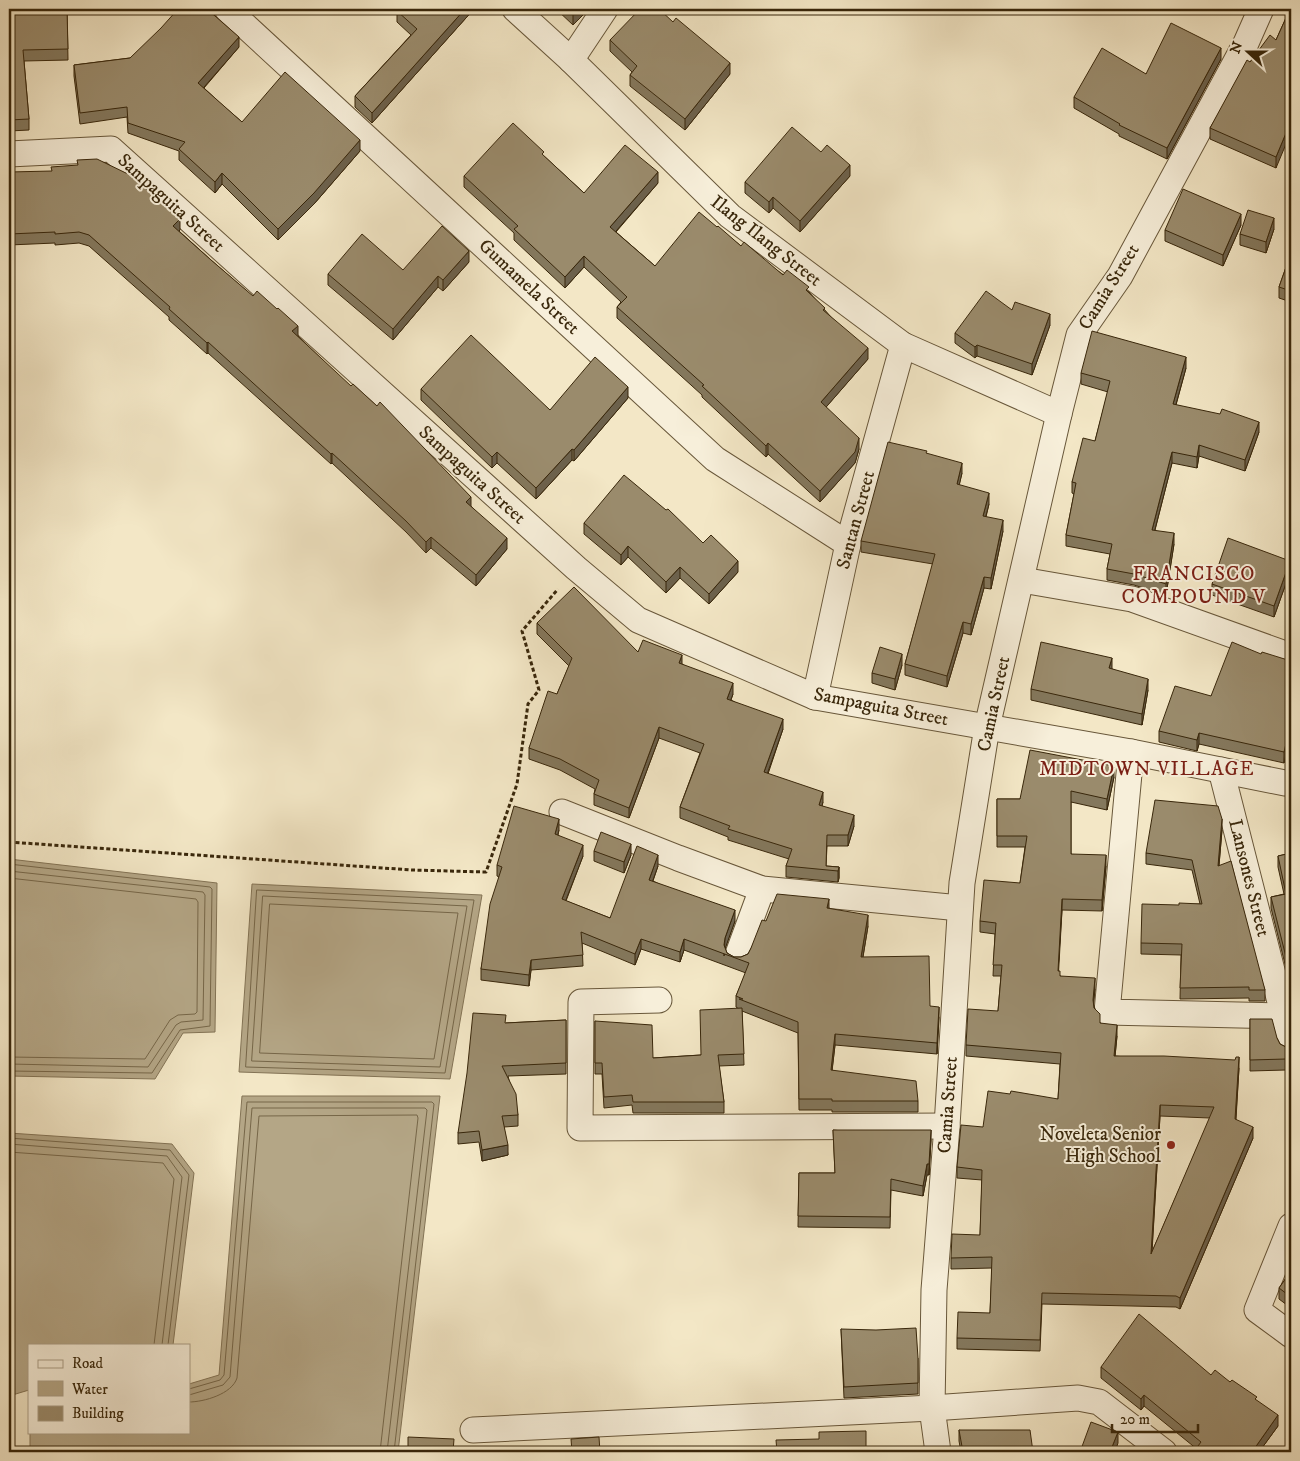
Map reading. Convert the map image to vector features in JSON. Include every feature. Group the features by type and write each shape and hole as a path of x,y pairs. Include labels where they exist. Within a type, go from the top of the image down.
{"street":[{"name":"Gumamela Street","path":"227,9 715,459 848,544"},
{"name":"Ilang Ilang Street","path":"516,9 571,60 730,216 903,345 1059,414"},
{"path":"571,60 605,9"},
{"name":"Camia Street","path":"938,1452 932,1408 934,1290 947,1126 962,883 987,727 1079,335 1120,276 1246,43 1261,9"},
{"name":"Sampaguita Street","path":"9,154 110,149 576,568 638,620 815,697 1131,752 1285,783"},
{"name":"Santan Street","path":"815,697 848,544 903,345"},
{"path":"1022,580 1132,599 1291,656"},
{"path":"1131,752 1107,1012 1285,1016"},
{"name":"Lansones Street","path":"1221,770 1291,1045"},
{"path":"562,812 762,889 960,908"},
{"path":"738,954 762,889"},
{"path":"659,1000 582,1002 580,1128 947,1126"},
{"path":"1291,1226 1257,1310 1291,1335"},
{"path":"473,1430 932,1408 1078,1398 1099,1402 1164,1452"}],"path":[{"path":"9,842 412,870 486,872 517,784 528,704 539,690 522,631 576,568"}],"water":[{"path":"9,859 217,883 215,1032 183,1033 155,1079 9,1076"},
{"path":"252,884 482,895 450,1079 239,1072"},
{"path":"242,1096 440,1096 398,1452 30,1452 30,1434 190,1434 190,1384 219,1375"},
{"path":"9,1133 172,1144 194,1173 173,1344 28,1344 28,1390 9,1396"}],"building":[{"path":"9,9 67,9 68,49 23,50 29,119 9,120"},
{"path":"178,9 207,9 239,37 198,83 242,122 285,72 360,140 314,193 278,229 222,173 215,182 179,149 185,142 128,123 127,107 80,113 74,65 130,58"},
{"path":"399,9 465,9 372,113 355,96 417,29 397,11"},
{"path":"567,9 578,9 573,14"},
{"path":"640,9 659,9 673,22 676,18 730,63 685,119 630,75 637,66 610,40"},
{"path":"1290,9 1291,121 1276,157 1210,128 1247,60 1250,62 1270,35 1276,40"},
{"path":"1171,23 1221,48 1167,148 1119,125 1074,97 1102,48 1146,74"},
{"path":"513,123 544,152 542,154 584,193 625,145 658,172 610,227 655,266 699,212 741,246 744,242 783,275 787,270 809,287 806,290 825,308 823,310 868,348 821,402 859,438 855,452 820,491 768,443 766,446 702,386 704,385 617,307 627,297 584,256 565,277 514,229 518,226 464,176"},
{"path":"792,127 821,152 827,145 850,165 800,221 773,197 769,202 745,182"},
{"path":"97,159 130,175 180,219 173,226 253,296 257,291 298,326 292,331 351,386 353,384 377,406 380,402 471,497 466,502 507,538 476,575 431,537 426,542 332,453 169,309 170,307 89,235 79,232 9,234 9,172 52,171 51,167 78,165 77,160"},
{"path":"1183,189 1241,214 1223,255 1165,230"},
{"path":"1248,210 1274,218 1266,242 1240,234"},
{"path":"442,226 469,251 443,280 438,276 393,329 328,274 362,234 403,270"},
{"path":"1291,253 1291,291 1279,287"},
{"path":"986,291 1012,310 1015,302 1050,314 1032,364 977,345 975,347 955,333"},
{"path":"1092,331 1186,357 1173,404 1220,414 1222,409 1259,422 1245,460 1199,445 1197,457 1172,452 1152,530 1174,533 1166,584 1134,574 1107,569 1112,544 1066,535 1076,483 1072,482 1083,438 1095,441 1110,381 1081,373"},
{"path":"471,335 550,410 595,357 628,387 574,450 572,449 536,488 497,452 492,457 421,389"},
{"path":"888,442 927,451 926,453 962,463 957,484 989,493 983,516 1003,520 991,578 984,577 971,624 963,622 947,676 905,664 935,554 861,541"},
{"path":"624,475 666,510 668,509 703,543 711,535 738,561 709,594 680,567 666,582 628,546 621,555 584,523"},
{"path":"1228,538 1290,561 1274,606 1212,584"},
{"path":"574,587 638,652 643,640 682,655 679,663 733,683 727,699 783,719 764,772 823,792 819,805 854,815 848,835 827,835 826,866 839,867 838,871 786,866 792,849 728,829 730,826 680,807 704,744 659,727 629,808 594,794 599,780 560,759 529,748 548,691 557,694 572,658 537,623"},
{"path":"1041,642 1112,658 1109,668 1148,679 1142,714 1031,689"},
{"path":"1232,642 1261,654 1262,652 1291,661 1291,722 1284,752 1199,733 1197,740 1159,731 1175,686 1211,696"},
{"path":"880,647 902,654 895,679 872,673"},
{"path":"1030,750 1114,766 1107,799 1071,791 1071,854 1106,855 1102,900 1062,899 1058,971 1060,971 1060,976 1095,978 1093,1000 1094,1008 1100,1014 1100,1023 1117,1025 1114,1056 1164,1056 1235,1060 1236,1057 1239,1057 1235,1119 1253,1127 1180,1298 1176,1296 1042,1293 1040,1340 957,1338 958,1312 990,1313 992,1257 951,1258 952,1234 980,1235 982,1170 957,1167 961,1125 983,1127 988,1091 1010,1094 1011,1091 1058,1099 1061,1053 966,1045 968,1009 998,1011 1002,965 993,965 996,923 980,921 984,880 1020,883 1027,836 997,836 997,799 1020,799","holes":["1160,1105 1214,1107 1151,1254"]},
{"path":"1155,800 1218,806 1222,819 1218,866 1231,861 1265,990 1249,990 1249,987 1180,988 1182,944 1141,943 1142,904 1202,904 1192,860 1146,853"},
{"path":"514,806 559,819 555,834 583,845 562,899 610,918 637,846 658,855 649,880 735,910 724,945 727,953 734,957 748,954 762,920 766,921 777,894 829,899 827,908 868,915 861,957 929,956 930,1006 939,1007 937,1043 835,1034 831,1070 916,1081 918,1101 799,1099 798,1022 739,999 743,999 736,996 749,963 684,939 680,952 641,939 635,954 581,932 583,955 531,960 529,975 481,969 490,904 502,867 497,865"},
{"path":"601,832 631,844 624,862 594,851"},
{"path":"1291,853 1291,977 1271,897 1286,894 1278,856"},
{"path":"742,1008 744,1054 718,1055 724,1102 633,1102 632,1095 604,1097 602,1063 595,1063 595,1021 652,1025 653,1058 701,1055 700,1010"},
{"path":"473,1013 506,1015 505,1023 566,1020 566,1063 502,1066 516,1094 518,1115 502,1116 508,1145 482,1150 479,1131 458,1133"},
{"path":"1250,1019 1272,1019 1280,1044 1286,1047 1286,1059 1250,1060"},
{"path":"833,1130 931,1130 929,1164 927,1164 923,1186 891,1179 890,1217 798,1216 799,1173 835,1173"},
{"path":"1291,1271 1291,1297 1279,1288"},
{"path":"1139,1314 1211,1375 1215,1370 1230,1382 1232,1380 1257,1397 1255,1399 1278,1415 1252,1452 1231,1452 1227,1449 1225,1452 1205,1452 1198,1446 1201,1442 1144,1395 1141,1399 1101,1367"},
{"path":"916,1328 918,1383 844,1387 841,1329"},
{"path":"1091,1422 1118,1432 1110,1452 1080,1452"},
{"path":"959,1430 1030,1430 1033,1452 963,1452"},
{"path":"866,1431 866,1452 777,1452 776,1440 819,1439 819,1432"},
{"path":"408,1437 454,1439 453,1452 408,1452"},
{"path":"599,1437 600,1452 572,1452 571,1439"}],"place":[{"name":"Noveleta Senior High School","path":"1171,1145"}],"district":[{"name":"FRANCISCO COMPOUND V","path":"1194,586"},
{"name":"MIDTOWN VILLAGE","path":"1147,769"}]}
